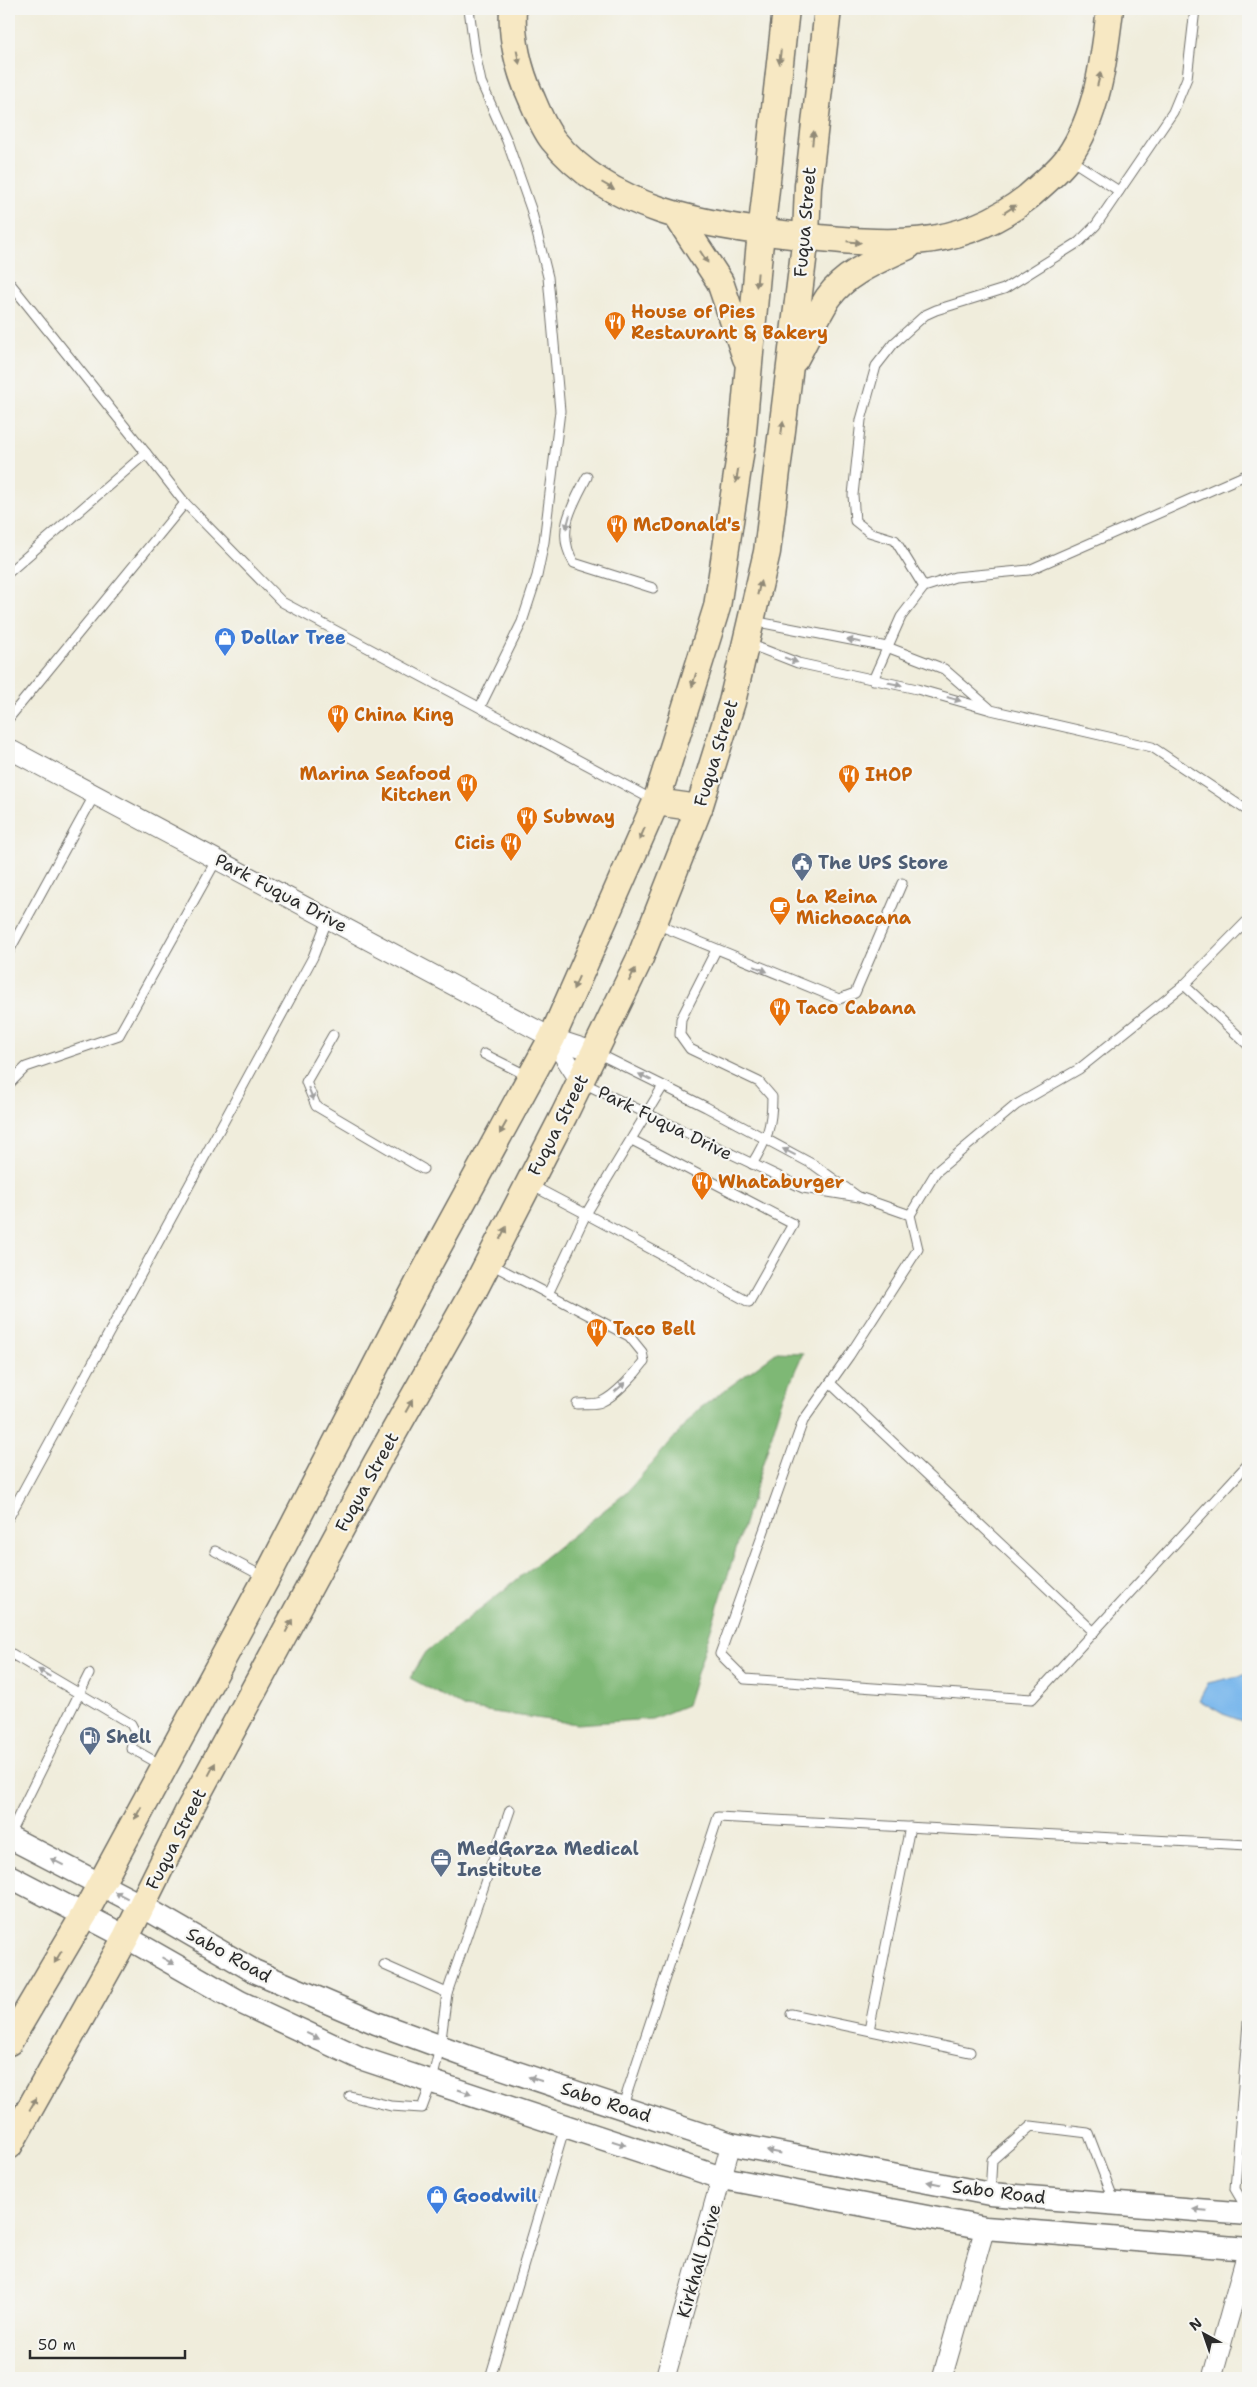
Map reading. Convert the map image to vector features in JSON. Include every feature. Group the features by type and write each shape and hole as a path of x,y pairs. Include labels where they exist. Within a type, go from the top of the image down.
{"main road":[{"path":"513,9 515,42 523,79 552,138 572,160 596,179 623,195 677,216 762,232 868,243 916,242 958,234 1013,209 1040,187 1068,158 1089,117 1104,56 1110,9"},
{"path":"9,2042 84,1915 266,1579 421,1278 552,1038 656,802 717,606 742,442 786,9"},
{"name":"Fuqua Street","path":"9,2146 126,1937 189,1810 488,1263 595,1052 640,958 699,808 732,702 767,552 806,236 808,186 828,9"},
{"path":"677,216 720,282 749,369"},
{"path":"789,371 829,297 845,281 865,267 916,242"},
{"path":"708,634 748,632"},
{"path":"656,802 699,808"},
{"path":"266,1579 304,1597"}],"street":[{"name":"Park Fuqua Drive","path":"9,749 552,1038 595,1052"},
{"name":"Park Fuqua Drive","path":"552,1038 580,1081"},
{"name":"Sabo Road","path":"9,1836 142,1906 254,1971 376,2023 440,2047 731,2144 990,2194 1248,2212"},
{"name":"Sabo Road","path":"9,1876 126,1937 240,2002 360,2058 722,2178 985,2228 1248,2249"},
{"name":"Kirkhall Drive","path":"665,2378 731,2144"},
{"path":"942,2378 985,2228 990,2194"},
{"path":"1212,2378 1248,2249 1248,2241"}],"lane":[{"path":"470,9 475,53 482,82 507,141 531,209 548,277 560,411 544,542 536,576 522,622 480,707"},
{"path":"924,587 895,540 869,532 855,521 853,495 860,420 876,366 894,343 925,315 1004,289 1079,242 1096,225 1173,112 1187,78 1195,9"},
{"path":"1068,158 1119,191"},
{"path":"9,282 185,503 282,602 656,802"},
{"path":"9,572 146,453"},
{"path":"873,680 901,617 924,587 955,577 1029,570 1248,474"},
{"path":"588,477 571,508 565,533 566,550 574,563 653,588"},
{"path":"9,718 185,503"},
{"path":"748,632 887,647 944,669 991,710"},
{"path":"748,632 798,663 916,688 991,710 1152,747 1248,811"},
{"path":"9,951 95,794"},
{"path":"9,1084 26,1068 119,1035 217,859"},
{"path":"654,923 839,999 855,993 902,883"},
{"path":"9,1517 313,957 328,918"},
{"path":"1248,920 1184,985 1079,1069 1016,1105 936,1172 910,1214 918,1249 803,1421 720,1654 745,1679 1032,1699 1248,1464"},
{"path":"716,950 681,1020 680,1036 690,1049 759,1082 772,1097 772,1118 766,1141 752,1164"},
{"path":"1184,985 1248,1045"},
{"path":"333,1035 306,1082 316,1106 423,1169"},
{"name":"Park Fuqua Drive","path":"595,1052 814,1165 859,1197"},
{"path":"484,1054 530,1078"},
{"name":"Park Fuqua Drive","path":"580,1081 803,1188 859,1197"},
{"path":"548,1294 586,1214 648,1115 663,1086"},
{"path":"528,1184 749,1302 793,1224 632,1140"},
{"path":"859,1197 910,1214"},
{"path":"488,1263 629,1336 642,1352 644,1362 635,1374 609,1396 600,1403 577,1404"},
{"path":"830,1383 1094,1632"},
{"path":"215,1551 266,1579"},
{"path":"9,1654 131,1724 135,1732 131,1748 164,1766"},
{"path":"9,1836 89,1674"},
{"path":"350,2096 391,2106 422,2108 432,2081 440,2047 447,1993 510,1810"},
{"path":"622,2108 718,1817 1248,1845"},
{"path":"869,2030 910,1827"},
{"path":"384,1965 447,1993"},
{"path":"791,2014 970,2052"},
{"path":"1248,2022 1235,2189 1248,2212"},
{"path":"490,2378 565,2126"},
{"path":"990,2194 992,2160 1031,2126 1088,2133 1115,2204"}],"green space":[{"path":"777,1352 803,1353 784,1396 687,1705 652,1719 577,1724 465,1708 410,1678 426,1652 627,1492 699,1409"}],"water":[{"path":"1248,1674 1248,1723 1223,1714 1199,1700 1208,1683"}],"place":[{"name":"House of Pies Restaurant & Bakery","path":"615,341"},
{"name":"McDonald's","path":"617,544"},
{"name":"Dollar Tree","path":"225,657"},
{"name":"China King","path":"338,734"},
{"name":"IHOP","path":"849,794"},
{"name":"Marina Seafood Kitchen","path":"467,803"},
{"name":"Subway","path":"527,836"},
{"name":"Cicis","path":"511,862"},
{"name":"The UPS Store","path":"802,882"},
{"name":"La Reina Michoacana","path":"780,926"},
{"name":"Taco Cabana","path":"780,1027"},
{"name":"Whataburger","path":"702,1201"},
{"name":"Taco Bell","path":"597,1348"},
{"name":"Shell","path":"90,1756"},
{"name":"MedGarza Medical Institute","path":"441,1878"},
{"name":"Goodwill","path":"437,2215"}]}
